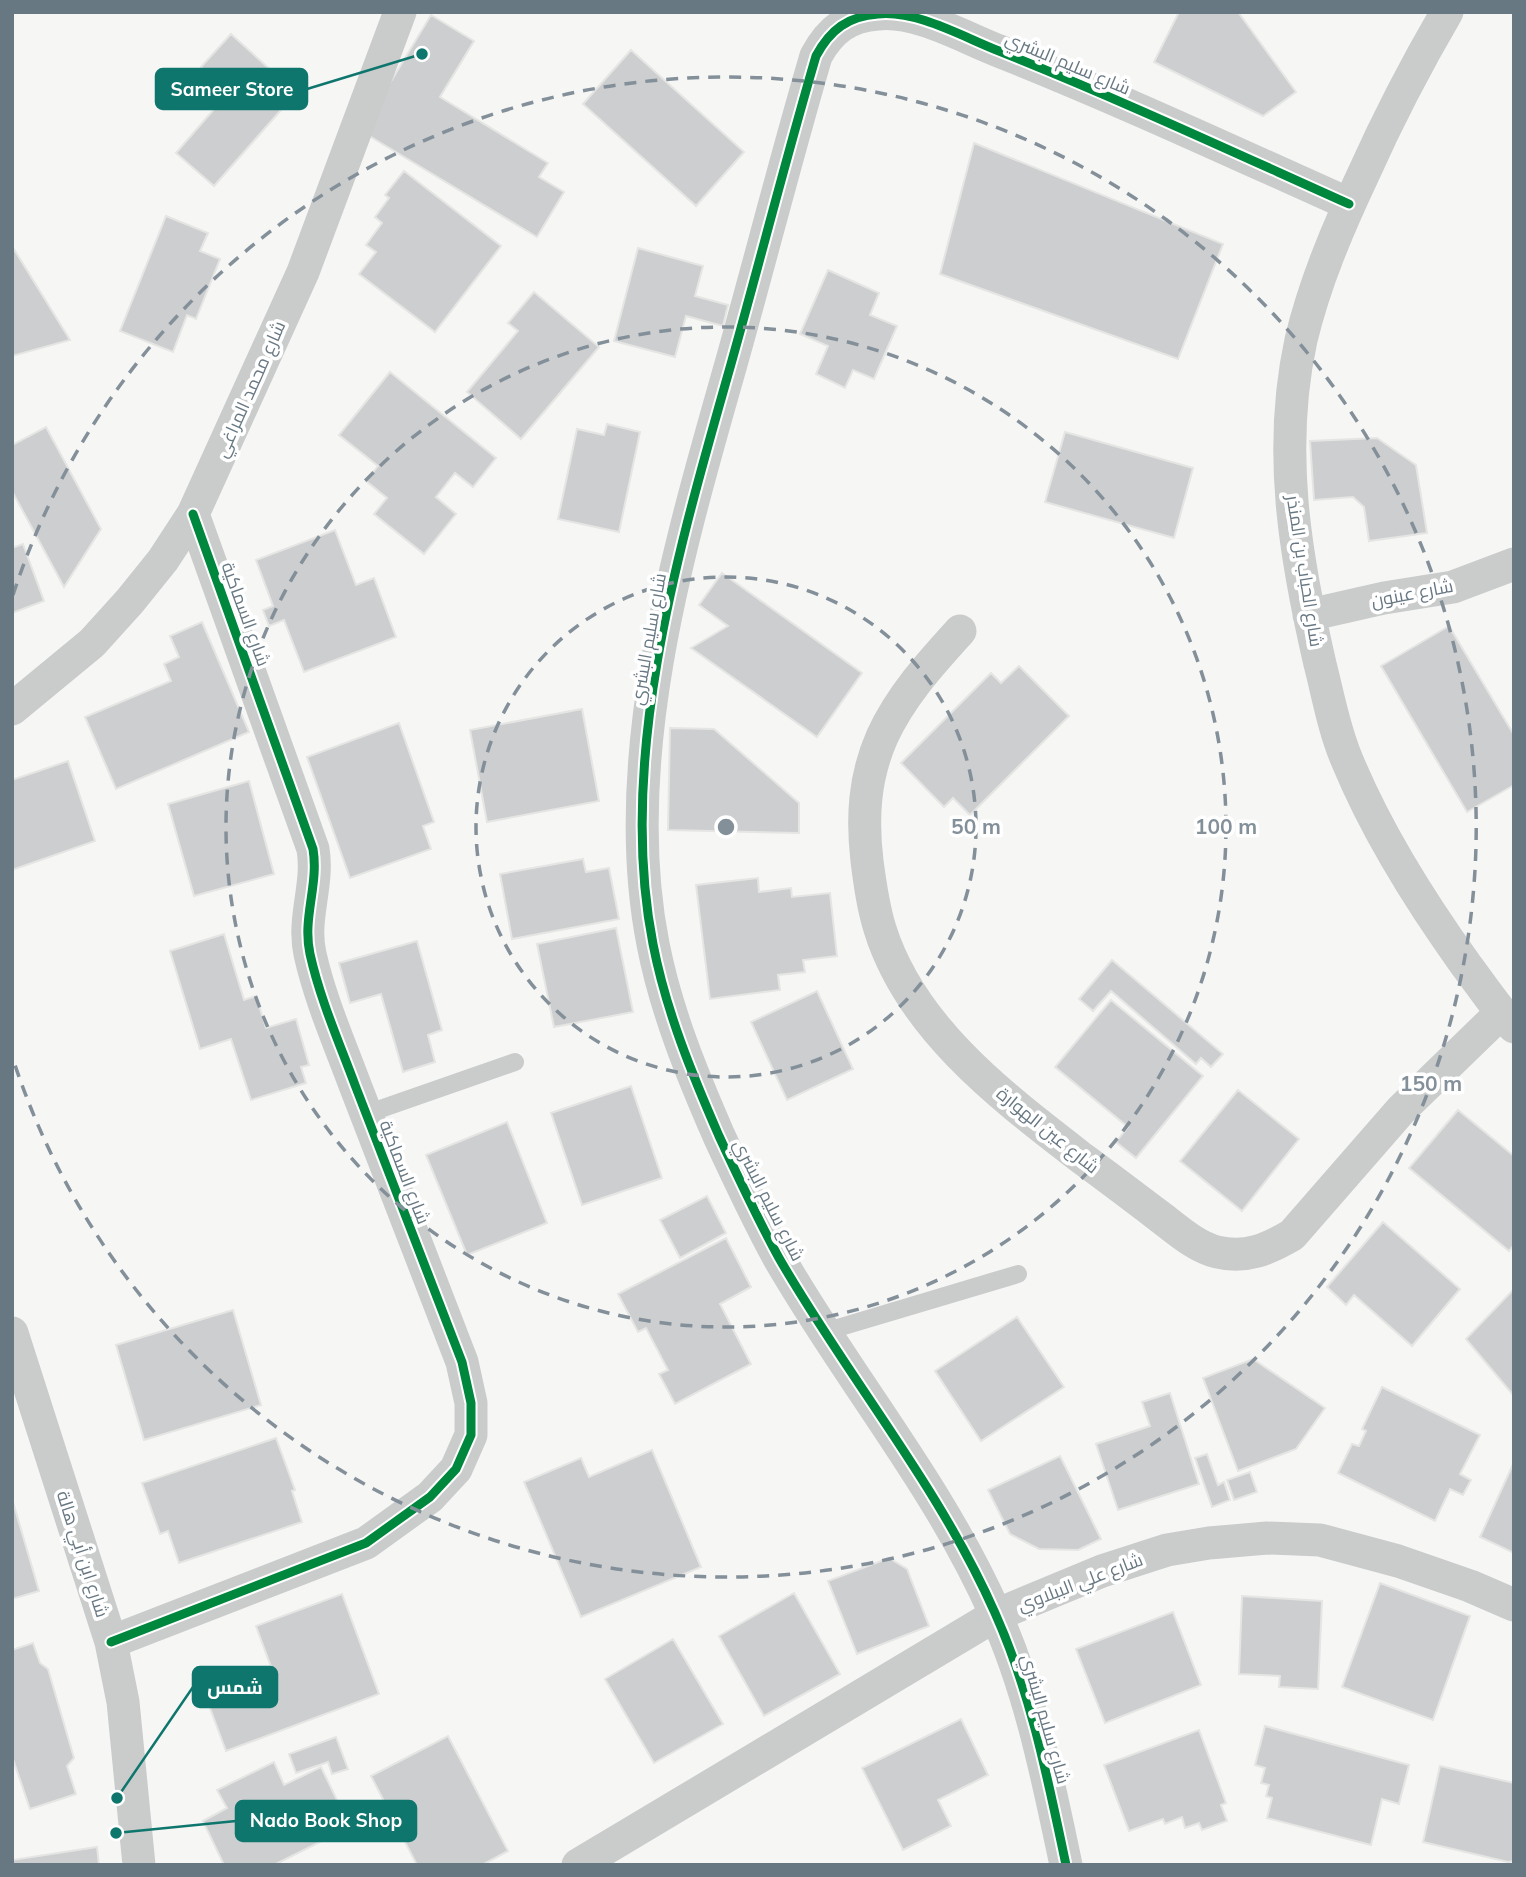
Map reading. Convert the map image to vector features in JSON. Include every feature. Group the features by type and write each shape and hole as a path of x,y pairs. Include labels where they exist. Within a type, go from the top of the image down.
{"street":[{"name":"شارع محمد المراغي","path":"12,709 102,632 163,560 193,514 303,272 400,12"},
{"name":"شارع الحباب بن المنذر","path":"1447,12 1393,110 1330,249 1313,297 1293,388 1288,445 1293,523 1309,615 1346,757 1373,816 1446,937 1507,1020"},
{"name":"شارع سليم البشري","path":"1066,1865 1049,1783 1018,1672 996,1615 933,1497 891,1429 824,1332 745,1193 693,1079 670,1011 652,943 643,862 642,789 653,683 703,459 784,165 816,56 824,41 837,27 853,19 878,14 918,15 1074,81 1349,204"},
{"name":"شارع السماكية","path":"111,1642 366,1543 430,1497 456,1469 471,1435 471,1403 462,1362 366,1114 309,953 308,914 316,879 313,849 193,514"},
{"name":"شارع عينون","path":"1309,615 1384,598 1453,587 1514,564"},
{"name":"شارع عين الهوارة","path":"960,631 922,673 898,707 871,768 864,797 865,847 880,929 912,995 944,1038 987,1080 1049,1133 1185,1236 1215,1252 1242,1255 1268,1249 1292,1235 1401,1110 1507,1020"},
{"name":"شارع ابن أبي هالة","path":"12,1333 111,1642 123,1702 139,1865"},
{"name":"شارع علي الببلاوي","path":"578,1865 996,1615 1102,1571 1167,1550 1267,1538 1320,1540 1398,1561 1470,1586 1514,1605"}],"lane":[{"path":"366,1114 515,1062"},
{"path":"824,1332 1018,1274"}],"building":[{"path":"1179,12 1238,12 1296,92 1263,116 1154,62"},
{"path":"431,15 474,41 440,97 548,163 539,177 564,192 537,237 361,131"},
{"path":"231,34 296,93 214,186 176,153 229,92 201,67"},
{"path":"631,50 744,152 696,206 583,104"},
{"path":"974,143 1223,244 1178,359 940,274"},
{"path":"404,171 501,246 435,332 359,274 376,252 366,245 382,223 375,217 389,198 385,195"},
{"path":"166,216 208,233 200,251 220,259 196,319 187,315 173,352 120,331"},
{"path":"12,246 70,340 12,356"},
{"path":"638,248 703,266 695,296 728,305 723,326 686,316 675,357 614,341"},
{"path":"828,270 879,293 870,315 897,326 874,379 853,370 845,388 816,374 828,346 800,334"},
{"path":"534,292 599,347 521,439 467,392 518,331 508,323"},
{"path":"390,372 496,458 473,487 455,473 436,497 456,514 424,554 374,514 387,498 366,481 378,466 339,435"},
{"path":"607,424 640,432 619,532 558,519 577,429 604,435"},
{"path":"46,427 101,529 64,587 12,491 12,445"},
{"path":"1065,432 1193,468 1174,538 1045,502"},
{"path":"1377,438 1416,465 1427,533 1369,541 1364,507 1353,497 1314,500 1310,441"},
{"path":"335,530 356,585 374,578 396,637 304,672 284,620 269,626 263,610 273,606 256,560"},
{"path":"23,544 44,601 12,613 12,548"},
{"path":"722,573 862,673 817,737 691,648 728,626 699,605"},
{"path":"202,622 249,732 116,789 85,717 171,681 164,664 179,657 170,636"},
{"path":"1449,626 1514,735 1514,785 1467,812 1381,666"},
{"path":"1019,666 1069,716 970,815 953,798 944,807 901,763 991,673 1001,683"},
{"path":"582,709 599,801 487,822 470,730"},
{"path":"399,723 434,822 423,826 431,849 350,878 307,757"},
{"path":"670,728 714,729 799,803 799,833 668,830"},
{"path":"68,761 95,841 12,870 12,780"},
{"path":"249,781 274,874 194,896 168,804"},
{"path":"583,859 586,872 609,868 619,919 512,939 500,874"},
{"path":"758,878 759,892 791,888 792,897 830,893 837,956 803,960 805,972 778,975 780,990 710,999 696,885"},
{"path":"616,928 633,1012 554,1027 537,944"},
{"path":"224,934 244,1000 256,996 266,1028 296,1019 309,1065 301,1067 306,1083 251,1100 231,1039 200,1049 170,951"},
{"path":"417,941 442,1030 428,1035 435,1062 403,1072 381,994 350,1003 339,963"},
{"path":"1112,960 1223,1054 1211,1067 1201,1058 1196,1064 1111,991 1093,1011 1079,999"},
{"path":"817,991 853,1069 787,1100 751,1022"},
{"path":"1111,1000 1203,1076 1136,1158 1116,1142 1128,1127 1055,1067"},
{"path":"631,1086 662,1178 582,1205 551,1113"},
{"path":"1238,1090 1299,1139 1242,1211 1180,1161"},
{"path":"1458,1110 1514,1156 1514,1245 1509,1251 1409,1168"},
{"path":"507,1122 547,1223 467,1255 426,1155"},
{"path":"707,1196 726,1233 680,1258 660,1220"},
{"path":"1383,1222 1460,1289 1412,1346 1354,1295 1346,1305 1327,1287"},
{"path":"726,1238 751,1287 720,1304 751,1364 675,1404 659,1374 668,1370 646,1328 638,1332 618,1294"},
{"path":"1514,1289 1514,1396 1466,1339"},
{"path":"233,1310 261,1405 144,1440 116,1345"},
{"path":"1017,1317 1064,1387 981,1441 935,1371"},
{"path":"1253,1359 1325,1408 1296,1449 1238,1471 1203,1378"},
{"path":"1382,1387 1480,1435 1460,1474 1471,1480 1463,1495 1450,1489 1435,1521 1338,1473 1352,1444 1359,1446 1366,1431 1362,1429"},
{"path":"1170,1393 1199,1484 1118,1510 1096,1444 1150,1426 1142,1402"},
{"path":"276,1438 295,1490 292,1491 302,1522 179,1563 168,1531 160,1534 142,1483"},
{"path":"652,1450 701,1567 581,1617 524,1482 581,1458 589,1477"},
{"path":"1207,1454 1218,1485 1224,1482 1230,1500 1212,1507 1195,1458"},
{"path":"1060,1456 1101,1539 1078,1550 1039,1549 1010,1534 988,1490"},
{"path":"1514,1462 1514,1553 1480,1537"},
{"path":"1250,1472 1257,1492 1234,1500 1227,1480"},
{"path":"12,1502 39,1591 12,1599"},
{"path":"889,1558 907,1569 929,1626 857,1654 828,1581"},
{"path":"1380,1583 1470,1616 1433,1720 1342,1687"},
{"path":"794,1593 840,1674 764,1716 719,1636"},
{"path":"342,1594 379,1694 226,1751 207,1700 274,1675 256,1626"},
{"path":"1242,1596 1322,1601 1318,1689 1279,1687 1280,1676 1239,1674"},
{"path":"1173,1612 1201,1685 1105,1723 1076,1649"},
{"path":"673,1639 723,1724 654,1763 605,1679"},
{"path":"33,1643 40,1663 48,1669 74,1758 67,1766 76,1794 30,1809 12,1756 12,1650"},
{"path":"961,1719 988,1775 938,1800 951,1826 903,1850 862,1768"},
{"path":"1265,1726 1409,1765 1399,1804 1382,1799 1371,1845 1267,1818 1272,1798 1266,1796 1269,1785 1261,1783 1265,1768 1255,1765"},
{"path":"1199,1730 1226,1803 1221,1805 1227,1821 1202,1830 1199,1823 1185,1828 1182,1817 1165,1824 1163,1819 1129,1831 1104,1765"},
{"path":"448,1736 508,1851 482,1865 417,1865 371,1776"},
{"path":"336,1737 348,1769 332,1774 328,1762 296,1773 289,1754"},
{"path":"274,1762 284,1785 321,1767 350,1827 274,1865 224,1865 203,1821 227,1808 217,1790"},
{"path":"1440,1766 1514,1783 1514,1861 1508,1862 1423,1842"},
{"path":"97,1847 99,1865 12,1865 12,1860"}],"cycle path":[{"path":"1066,1865 1029,1705 995,1613 947,1521 779,1258 719,1136 672,1018 653,944 644,873 642,800 648,726 659,651 692,504 816,56 827,39 841,26 867,15 878,14 924,20 1131,106 1349,204"},
{"path":"111,1642 366,1543 430,1497 456,1469 471,1435 471,1403 462,1362 336,1037 314,971 308,941 314,876 313,849 193,514"}],"place":[{"name":"Sameer Store","path":"422,54"},
{"name":"شمس","path":"117,1798"},
{"name":"Nado Book Shop","path":"116,1833"}]}
